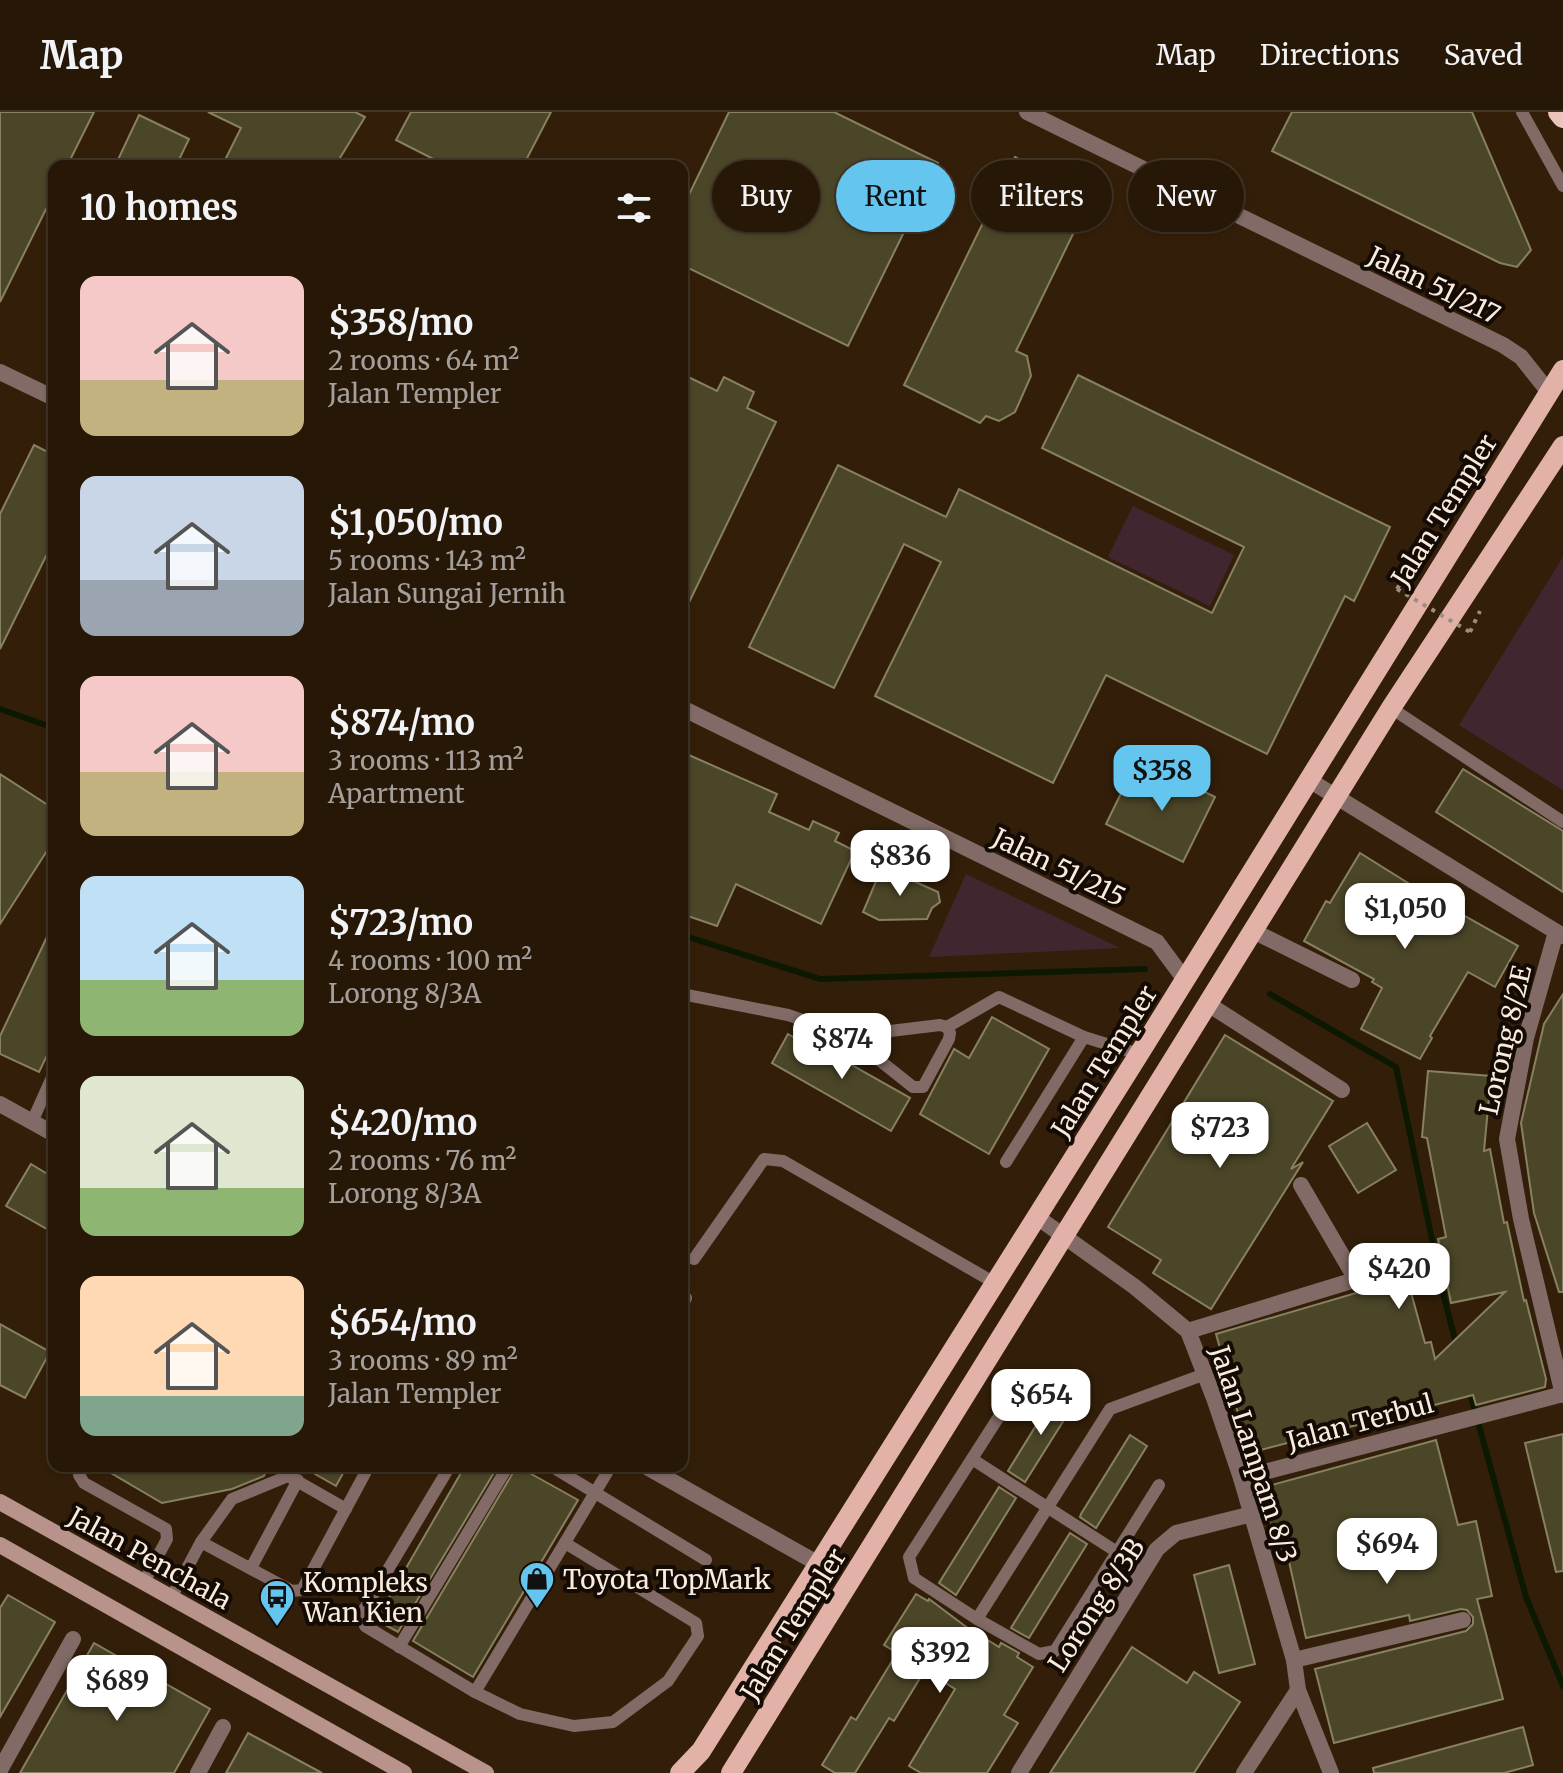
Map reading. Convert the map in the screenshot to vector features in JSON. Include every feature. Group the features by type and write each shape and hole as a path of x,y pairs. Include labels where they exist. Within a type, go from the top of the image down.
{"highway":[{"path":"1559,112 1563,117"}],"main road":[{"name":"Jalan Templer","path":"680,1773 701,1751 1139,1054 1563,370"},
{"name":"Jalan Templer","path":"731,1773 1391,708 1563,446"},
{"name":"Jalan Penchala","path":"0,1502 486,1773"},
{"path":"0,1545 404,1773"}],"street":[{"name":"Jalan 51/217","path":"1027,112 1503,345 1521,357 1548,391"},
{"path":"0,372 48,395"},
{"name":"Jalan 51/215","path":"688,711 1157,942 1185,980"},
{"path":"1309,780 1560,934"},
{"path":"1253,931 1352,980"},
{"name":"Lorong 8/2E","path":"1560,934 1526,1038 1507,1139 1521,1219 1563,1394"},
{"path":"1208,1004 1342,1090"},
{"path":"0,1104 48,1131"},
{"path":"1301,1185 1357,1281"},
{"name":"Jalan Lampam 8/3","path":"1037,1217 1135,1287 1188,1331 1241,1478 1294,1660 1298,1690 1331,1773"},
{"path":"1188,1331 1397,1267"},
{"name":"Jalan Terbul","path":"1241,1478 1563,1394"},
{"path":"656,1472 817,1563"},
{"name":"Lorong 8/3B","path":"1019,1773 1157,1549 1176,1533 1252,1514"},
{"path":"1294,1660 1463,1620"},
{"path":"0,1770 73,1639"},
{"path":"1244,1773 1298,1690"},
{"path":"198,1773 223,1727"}],"lane":[{"path":"1522,112 1563,186"},
{"path":"1391,708 1563,822"},
{"path":"688,995 788,1015 849,1036 913,1087 923,1087 949,1039 947,1027"},
{"path":"849,1036 940,1025 947,1027 999,997 1084,1037 1139,1054"},
{"path":"1006,1162 1084,1037"},
{"path":"32,1122 48,1098"},
{"path":"694,1259 764,1159 783,1161 995,1283"},
{"path":"977,1619 1110,1409 1205,1374"},
{"path":"1023,1379 909,1557 914,1578 1039,1654 1055,1651 1159,1485"},
{"path":"972,1459 1117,1552"},
{"path":"81,1472 79,1475 84,1483 166,1529 167,1539 144,1582"},
{"path":"201,1542 292,1591 302,1590 366,1472"},
{"path":"446,1472 362,1613 365,1626 475,1692 520,1714 574,1726 613,1722 668,1681 698,1636 696,1623 565,1543"},
{"path":"399,1647 504,1472"},
{"path":"561,1472 706,1560"},
{"path":"475,1692 607,1472"},
{"path":"171,1598 201,1542 232,1499 288,1476 346,1509"},
{"path":"251,1568 298,1480"}],"path":[{"path":"1409,569 1397,589 1470,632 1482,611"}],"shaded area":[{"path":"1133,506 1234,555 1210,606 1108,557"},
{"path":"1563,557 1563,790 1459,725"},
{"path":"966,874 1120,948 929,957"}],"building":[{"path":"0,112 94,112 70,160 48,160 48,205 0,302"},
{"path":"208,112 355,112 365,117 339,160 225,160 241,128"},
{"path":"411,112 551,112 526,160 435,160 396,140"},
{"path":"729,112 834,112 932,160 836,160 836,232 904,232 848,346 688,268 688,197"},
{"path":"1292,112 1472,112 1531,250 1517,267 1500,263 1272,151"},
{"path":"139,115 189,139 179,160 118,160"},
{"path":"978,232 1074,232 1016,351 1027,356 1031,376 1015,412 999,421 986,416 980,423 904,385"},
{"path":"1078,375 1390,527 1354,601 1345,596 1267,754 1106,675 1053,783 875,696 941,562 904,544 834,688 749,647 838,465 946,517 959,489 1212,613 1244,547 1042,448"},
{"path":"688,377 717,391 724,377 754,392 747,408 776,422 688,605"},
{"path":"34,445 48,452 48,552 0,649 0,514"},
{"path":"688,755 777,794 769,812 809,830 813,821 839,833 835,841 855,851 821,924 736,884 717,926 688,916"},
{"path":"1153,766 1215,797 1183,862 1106,824 1126,783 1141,790"},
{"path":"1463,769 1563,831 1563,892 1436,812"},
{"path":"0,774 48,805 48,849 0,924"},
{"path":"1360,853 1518,946 1495,987 1468,972 1420,1059 1361,1029 1382,988 1372,982 1374,979 1304,941 1326,901 1330,903"},
{"path":"882,867 938,892 940,902 932,908 927,919 879,920 863,912"},
{"path":"48,935 48,1053 39,1072 0,1054 0,1036"},
{"path":"1563,994 1563,1292 1559,1292 1534,1213 1521,1123 1544,1024"},
{"path":"992,1017 1049,1049 989,1154 920,1114 954,1049 969,1058"},
{"path":"788,1034 807,1045 809,1041 910,1098 891,1131 772,1063"},
{"path":"1225,1035 1333,1101 1291,1169 1303,1162 1211,1309 1153,1273 1161,1260 1108,1227"},
{"path":"1428,1071 1491,1076 1484,1151 1490,1149 1504,1223 1507,1222 1524,1301 1546,1379 1545,1387 1476,1405 1473,1395 1249,1453 1216,1334 1407,1278 1425,1343 1431,1342 1435,1359 1505,1292 1451,1303 1438,1239 1446,1237 1427,1138 1422,1137"},
{"path":"1367,1123 1396,1170 1358,1193 1329,1146"},
{"path":"31,1164 48,1174 48,1230 6,1206"},
{"path":"0,1324 48,1351 48,1356 25,1398 0,1385"},
{"path":"1056,1393 1074,1404 1025,1482 1008,1471"},
{"path":"1563,1434 1563,1571 1556,1572 1525,1443"},
{"path":"1130,1435 1147,1446 1096,1528 1080,1517 1081,1514"},
{"path":"1436,1440 1458,1525 1476,1521 1492,1596 1477,1599 1503,1699 1334,1743 1315,1669 1466,1631 1473,1624 1473,1617 1467,1610 1461,1609 1410,1621 1409,1615 1306,1638 1288,1557 1280,1559 1261,1488"},
{"path":"109,1472 266,1472 264,1476 232,1489 162,1503"},
{"path":"312,1472 344,1472 336,1486"},
{"path":"462,1472 494,1472 398,1632 376,1620"},
{"path":"513,1472 528,1472 578,1500 473,1677 413,1641"},
{"path":"999,1487 1016,1498 956,1595 939,1583"},
{"path":"1070,1533 1087,1544 1029,1638 1011,1628"},
{"path":"1229,1565 1255,1664 1219,1673 1194,1575"},
{"path":"916,1594 929,1599 999,1647 1001,1643 1019,1653 1017,1657 1033,1667 1004,1715 1018,1723 987,1773 921,1773 909,1766 955,1689 925,1670 894,1721 889,1718 855,1773 835,1773 822,1765 851,1717 856,1720 897,1653 884,1645"},
{"path":"8,1595 55,1622 0,1717 0,1608"},
{"path":"94,1643 210,1709 174,1773 20,1773"},
{"path":"1132,1647 1187,1683 1194,1672 1240,1702 1194,1773 1050,1773"},
{"path":"1523,1727 1533,1765 1504,1773 1374,1773 1373,1768"},
{"path":"248,1733 322,1773 226,1773"}],"waterway":[{"path":"0,709 48,726"},
{"path":"688,937 820,979 1145,969"},
{"path":"1270,994 1396,1067 1457,1347"},
{"path":"1469,1389 1526,1597 1563,1686"}],"place":[{"name":"Toyota TopMark","path":"537,1610"},
{"name":"Kompleks Wan Kien","path":"277,1628"}]}
